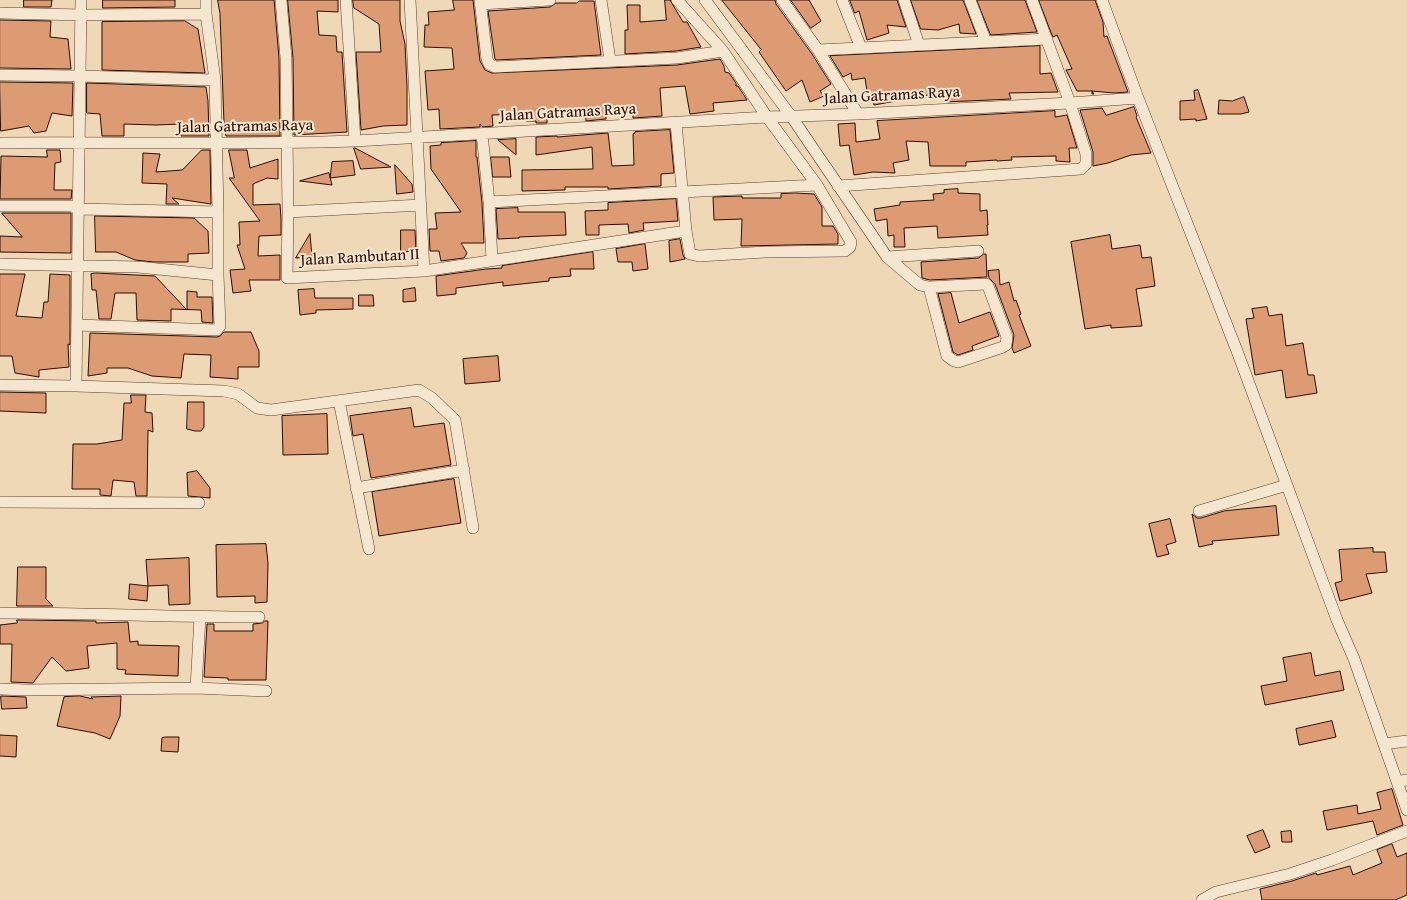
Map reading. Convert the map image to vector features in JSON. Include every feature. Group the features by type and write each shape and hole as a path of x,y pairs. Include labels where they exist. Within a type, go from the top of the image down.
{"street":[{"path":"76,386 81,0"},
{"path":"77,325 217,330 220,326 215,80 206,14 206,0"},
{"name":"Jalan Rambutan II","path":"281,0 286,58 288,212 287,278 424,271 686,231"},
{"path":"346,0 355,141"},
{"path":"410,0 424,271"},
{"path":"550,0 480,2 489,64 495,67 610,60 677,58 723,51"},
{"path":"601,0 610,60"},
{"path":"676,123 686,231 690,254 699,256 765,252 845,251 850,247 848,237 817,185 767,117 723,51 677,0"},
{"path":"705,0 790,116 887,257 920,285 929,287 986,284 1006,337 1006,345 958,362 950,359 947,356 929,287"},
{"path":"782,0 818,50 858,114"},
{"path":"842,0 861,48"},
{"path":"904,0 919,45"},
{"path":"970,0 986,42"},
{"path":"838,186 1081,169 1086,164 1086,154 1070,103 1032,0"},
{"path":"1102,0 1138,98 1237,351 1337,620 1354,659 1384,744 1402,781 1407,810"},
{"path":"0,13 81,15 206,14"},
{"path":"818,50 1047,39"},
{"path":"0,75 215,80"},
{"name":"Jalan Gatramas Raya","path":"0,143 79,142 216,144 355,141 767,117 858,114 1138,98"},
{"path":"482,134 489,202 492,260"},
{"path":"489,202 817,185"},
{"path":"288,212 421,205"},
{"path":"0,206 72,206 78,209 218,212"},
{"path":"887,257 978,251"},
{"path":"0,264 138,267 218,275"},
{"path":"0,385 224,391 238,394 257,408 271,410 419,390 432,398 456,420 473,528"},
{"path":"339,401 369,549"},
{"path":"356,488 464,470"},
{"path":"1199,511 1287,485"},
{"path":"0,502 199,503"},
{"path":"0,613 78,613 200,617 259,617"},
{"path":"196,688 200,617"},
{"path":"0,689 196,688 266,691"},
{"path":"1384,744 1407,741"},
{"path":"1202,900 1216,892 1290,874 1332,860 1407,831"}],"building":[{"path":"24,0 52,0 51,7 24,7"},
{"path":"103,0 175,0 175,7 103,8"},
{"path":"218,0 274,0 279,58 280,136 226,136 224,123 220,14"},
{"path":"288,0 338,0 338,12 317,11 319,35 336,36 337,52 342,52 347,132 294,135 293,58"},
{"path":"353,0 400,0 400,21 405,44 407,125 383,126 361,130 356,52 381,52 379,24 354,8"},
{"path":"453,0 473,0 480,61 485,70 492,73 677,65 720,59 724,66 725,72 729,73 736,83 736,86 738,86 747,100 713,103 714,111 690,114 685,86 660,88 662,116 633,118 633,113 606,114 606,119 586,121 585,111 547,112 547,123 536,123 536,121 526,121 525,114 492,115 493,126 483,127 480,124 480,127 440,129 439,109 428,110 425,71 454,69 452,48 424,47 425,25 429,25 428,12 454,10"},
{"path":"665,0 670,0 683,22 687,22 701,47 676,51 625,54 625,30 628,30 627,5 640,5 640,22 666,20"},
{"path":"722,0 775,0 776,4 812,54 831,84 820,91 824,96 810,102 802,80 786,91 759,52 761,50"},
{"path":"791,0 809,0 821,21 811,28"},
{"path":"850,0 897,0 906,27 887,25 889,33 867,40 859,11 855,13"},
{"path":"911,0 963,0 976,34 960,33 959,24 938,30 921,29"},
{"path":"977,0 1025,0 1037,32 991,35"},
{"path":"1039,0 1095,0 1103,22 1104,37 1107,36 1128,92 1114,93 1077,91 1066,70 1072,69 1057,35 1053,37 1052,35"},
{"path":"580,1 594,1 601,55 495,59 488,11 550,7 556,3 576,3"},
{"path":"0,20 51,21 50,37 68,39 71,69 0,68"},
{"path":"185,21 198,29 205,73 102,70 102,22"},
{"path":"1040,46 1040,74 1051,73 1058,92 1009,93 1011,99 945,102 944,92 874,105 873,98 868,98 865,78 852,80 851,73 843,77 830,56"},
{"path":"0,82 73,83 72,116 52,113 46,131 34,133 29,126 1,131"},
{"path":"87,83 206,87 209,136 181,136 181,124 124,124 124,136 102,136 100,114 87,113"},
{"path":"1198,90 1207,119 1196,121 1196,119 1180,120 1180,101 1195,100 1194,91"},
{"path":"1244,97 1249,112 1241,114 1218,114 1219,100 1232,101"},
{"path":"1134,107 1136,117 1151,153 1131,155 1108,163 1093,166 1093,152 1080,110 1102,108 1106,115"},
{"path":"1055,111 1055,117 1067,115 1077,148 1069,148 1070,162 1056,161 1056,156 1011,157 1012,160 966,162 966,166 930,166 928,142 906,141 909,160 893,163 895,173 873,172 854,175 849,145 840,146 838,124 855,123 856,142 880,139 877,121"},
{"path":"670,130 674,173 661,174 661,186 608,189 608,187 565,187 565,190 522,191 522,170 593,169 592,147 536,155 536,137 608,133 612,166 634,165 633,134 635,132"},
{"path":"516,139 516,155 498,140"},
{"path":"476,141 476,157 482,203 484,243 461,243 467,253 464,258 441,261 439,251 430,251 429,229 437,229 435,213 461,212 431,169 430,146 441,145 441,143"},
{"path":"355,148 391,167 361,169"},
{"path":"47,150 60,150 61,162 55,163 54,190 72,190 71,199 0,199 1,156 47,157"},
{"path":"202,150 210,150 211,204 172,198 179,204 166,204 167,184 142,183 143,153 160,154 156,172 182,170"},
{"path":"229,150 247,150 250,168 278,159 278,179 267,178 253,184 253,205 280,204 281,218 281,235 259,236 258,256 280,255 280,280 249,280 251,291 233,293 230,270 245,269 237,245 240,245 239,222 260,221 229,178 234,178"},
{"path":"491,157 509,157 511,177 493,177"},
{"path":"353,161 355,175 330,178 332,162"},
{"path":"395,165 412,184 413,192 397,194"},
{"path":"329,173 332,185 300,181"},
{"path":"958,189 958,193 980,194 980,211 987,210 988,235 938,238 937,226 904,228 905,247 894,247 894,235 888,236 887,219 876,221 874,209 900,205 900,202 934,200 933,194 944,193 944,190"},
{"path":"781,194 814,194 822,207 822,226 833,226 838,234 838,244 741,246 742,219 714,220 713,197 742,196 742,198 781,198"},
{"path":"676,199 678,221 643,223 644,230 629,233 628,224 599,225 599,235 586,235 585,211 608,210 608,203"},
{"path":"518,208 518,212 565,212 566,235 498,239 496,209"},
{"path":"2,213 71,213 71,253 0,252 0,236 22,237"},
{"path":"95,216 194,218 208,231 209,253 188,254 188,262 154,262 135,260 116,252 96,252"},
{"path":"401,230 415,230 416,251 401,252"},
{"path":"310,234 312,257 296,258"},
{"path":"1110,235 1112,249 1140,245 1142,258 1151,257 1155,286 1136,289 1142,326 1111,328 1111,325 1085,329 1071,242"},
{"path":"680,239 685,259 670,262 669,241"},
{"path":"645,244 648,269 633,271 632,262 618,262 616,249"},
{"path":"593,252 594,269 570,269 571,276 549,278 549,281 503,286 503,282 456,288 456,294 437,296 436,276 502,268 502,266"},
{"path":"986,254 987,277 930,280 922,278 921,262 978,258"},
{"path":"999,270 1000,285 1009,282 1014,301 1016,300 1021,314 1019,315 1031,346 1014,353 1012,348 1014,335 995,284 989,278 988,271"},
{"path":"0,274 25,274 16,316 42,318 44,302 48,302 50,274 70,275 70,345 68,344 69,367 39,370 39,377 15,373 12,356 0,356"},
{"path":"91,274 155,276 187,310 171,309 171,321 137,320 136,293 115,293 111,319 99,319 96,290 92,290"},
{"path":"415,288 416,301 403,302 403,290"},
{"path":"314,289 315,298 353,298 353,309 316,310 316,313 300,315 298,290"},
{"path":"187,291 197,292 197,297 212,297 213,323 202,322 201,310 187,310"},
{"path":"951,293 959,323 990,312 999,336 972,346 973,350 958,355 953,352 938,294"},
{"path":"359,295 373,295 374,306 359,306"},
{"path":"1267,307 1269,316 1282,314 1286,346 1303,343 1308,375 1314,375 1317,393 1286,398 1282,370 1255,375 1246,319 1254,318 1252,309"},
{"path":"224,332 251,332 259,351 259,367 238,367 238,379 210,377 211,355 184,354 181,378 152,376 128,368 107,368 107,373 88,376 90,333 217,337"},
{"path":"498,356 500,381 465,384 463,359"},
{"path":"0,392 46,393 46,413 0,411"},
{"path":"131,395 146,395 145,412 152,413 153,432 148,430 147,496 136,496 134,482 113,480 111,496 100,495 100,489 72,489 73,444 97,444 122,440 124,403 131,403"},
{"path":"188,402 204,402 204,427 201,431 187,429"},
{"path":"411,408 414,427 444,423 451,465 371,478 363,434 353,436 350,416"},
{"path":"327,414 328,454 283,455 282,416"},
{"path":"197,471 210,488 210,498 188,496 187,473"},
{"path":"454,479 461,523 379,536 372,492"},
{"path":"1276,506 1279,535 1212,541 1213,544 1199,547 1192,514 1197,518 1201,518 1224,511"},
{"path":"1170,519 1176,542 1166,545 1169,554 1157,557 1149,524"},
{"path":"266,544 268,563 267,602 255,603 255,596 217,597 216,545"},
{"path":"1373,548 1373,552 1385,552 1387,572 1366,574 1372,593 1340,601 1335,583 1342,581 1339,550"},
{"path":"189,558 190,604 169,605 168,585 148,586 146,560"},
{"path":"18,567 46,567 46,599 53,606 17,606"},
{"path":"130,584 148,586 147,601 129,599"},
{"path":"17,620 96,621 96,623 128,622 130,642 138,641 138,645 179,646 178,676 125,674 126,670 117,669 117,643 87,646 89,668 66,671 52,657 33,683 11,682 12,644 0,644 0,625 17,623"},
{"path":"268,621 266,680 228,680 228,678 204,677 207,624 214,624 214,631 253,631 253,624 262,623"},
{"path":"1311,653 1315,676 1340,671 1344,690 1265,705 1261,686 1287,681 1283,658"},
{"path":"1,696 26,697 27,708 2,709"},
{"path":"80,696 93,699 91,697 121,696 120,716 110,739 95,733 57,726 64,697"},
{"path":"1332,721 1336,737 1299,745 1296,729"},
{"path":"0,735 17,736 16,757 0,756"},
{"path":"179,737 178,752 161,751 162,738"},
{"path":"1392,789 1403,825 1377,835 1373,821 1327,830 1323,811 1357,805 1358,814 1381,809 1377,793"},
{"path":"1263,830 1270,847 1255,853 1247,836"},
{"path":"1291,831 1292,842 1282,842 1281,832"},
{"path":"1392,844 1397,857 1407,853 1407,895 1395,900 1262,900 1260,889 1316,873 1317,875 1350,866 1353,875 1382,863 1377,850"}]}
